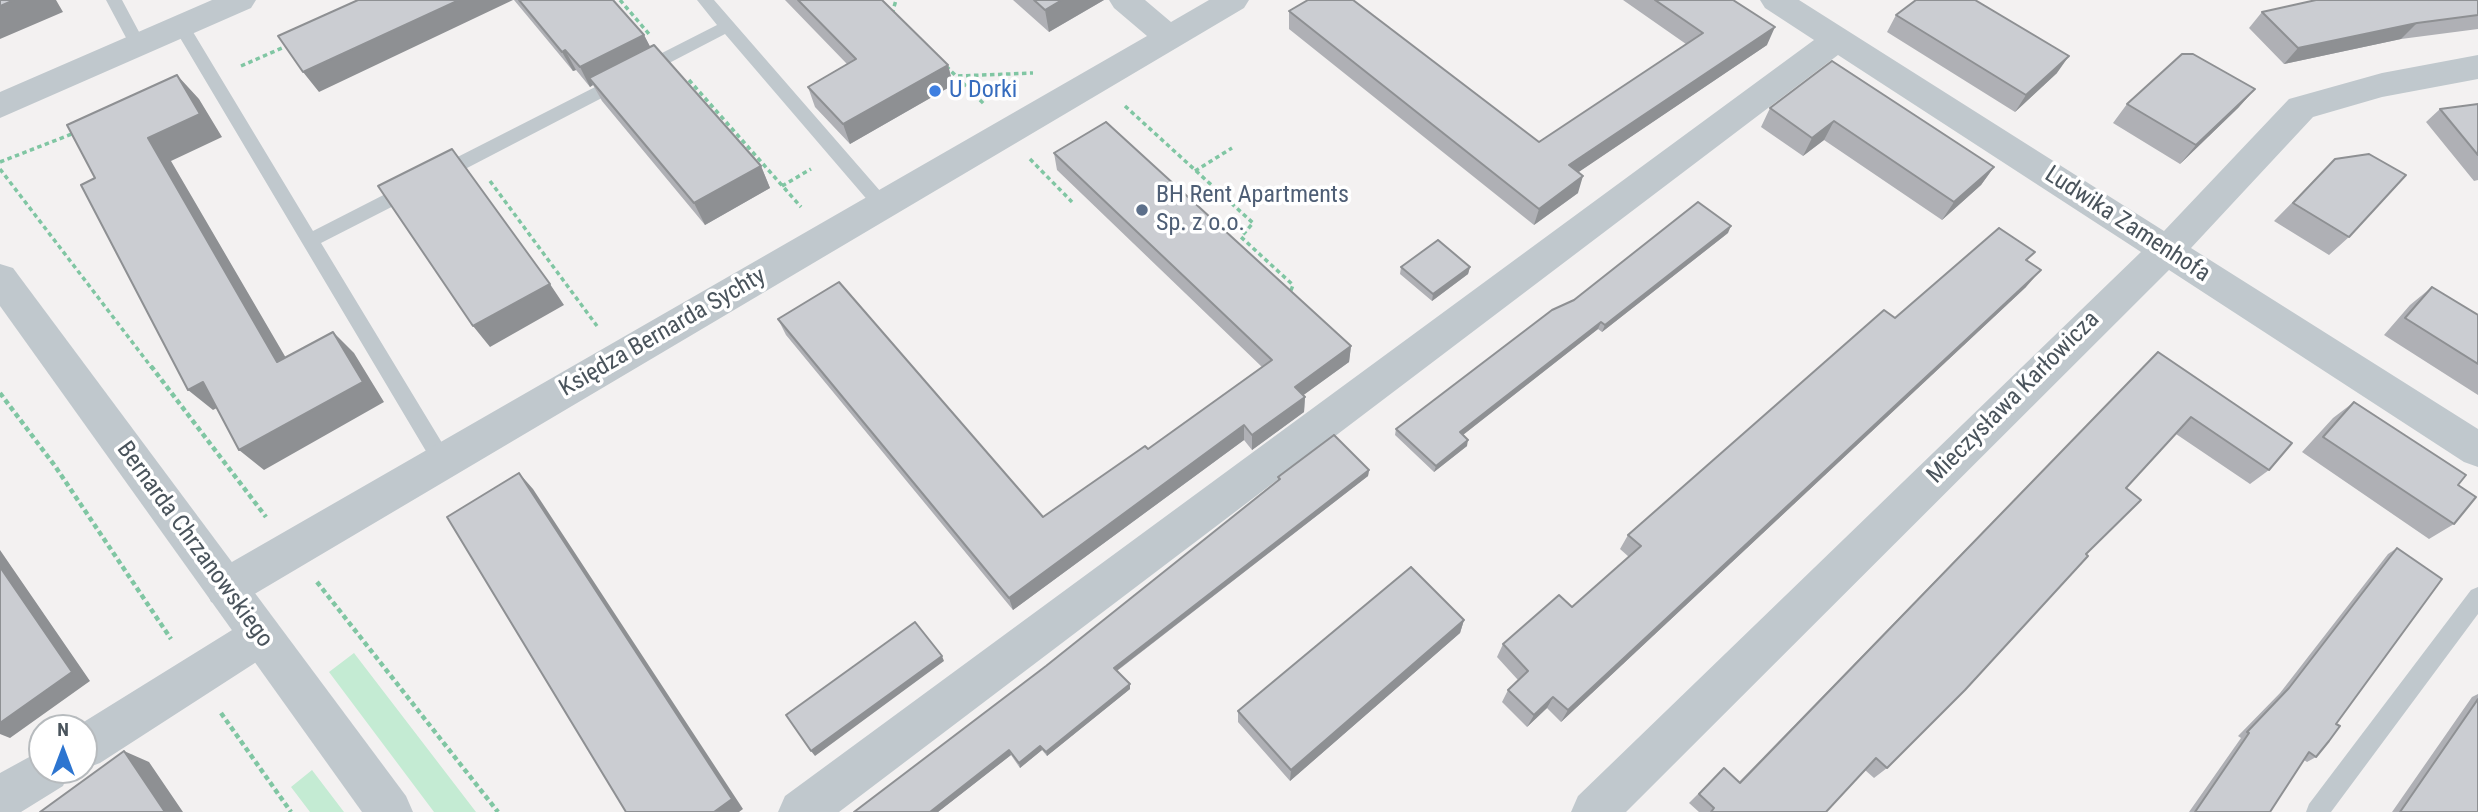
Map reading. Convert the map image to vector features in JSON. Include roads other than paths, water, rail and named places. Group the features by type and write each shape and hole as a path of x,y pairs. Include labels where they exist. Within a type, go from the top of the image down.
{"street":[{"path":"0,106 240,0"},
{"path":"1125,0 1169,37"},
{"name":"Księdza Bernarda Sychty","path":"226,589 882,205 1019,144 1169,37 1233,0"},
{"name":"Ludwika Zamenhofa","path":"1776,0 2478,450"},
{"path":"801,812 1838,39"},
{"name":"Mieczysława Karłowicza","path":"1594,812 2193,224 2301,108 2382,85 2478,67"},
{"name":"Bernarda Chrzanowskiego","path":"0,278 390,812"},
{"path":"98,738 260,636"},
{"path":"0,799 28,782"}],"lane":[{"path":"114,0 138,45"},
{"path":"705,0 882,205"},
{"path":"181,26 443,462"},
{"path":"310,241 726,27"},
{"path":"2317,812 2478,597"}],"place":[{"name":"U Dorki","path":"935,91"},
{"name":"BH Rent Apartments Sp. z o.o.","path":"1142,210"}]}
